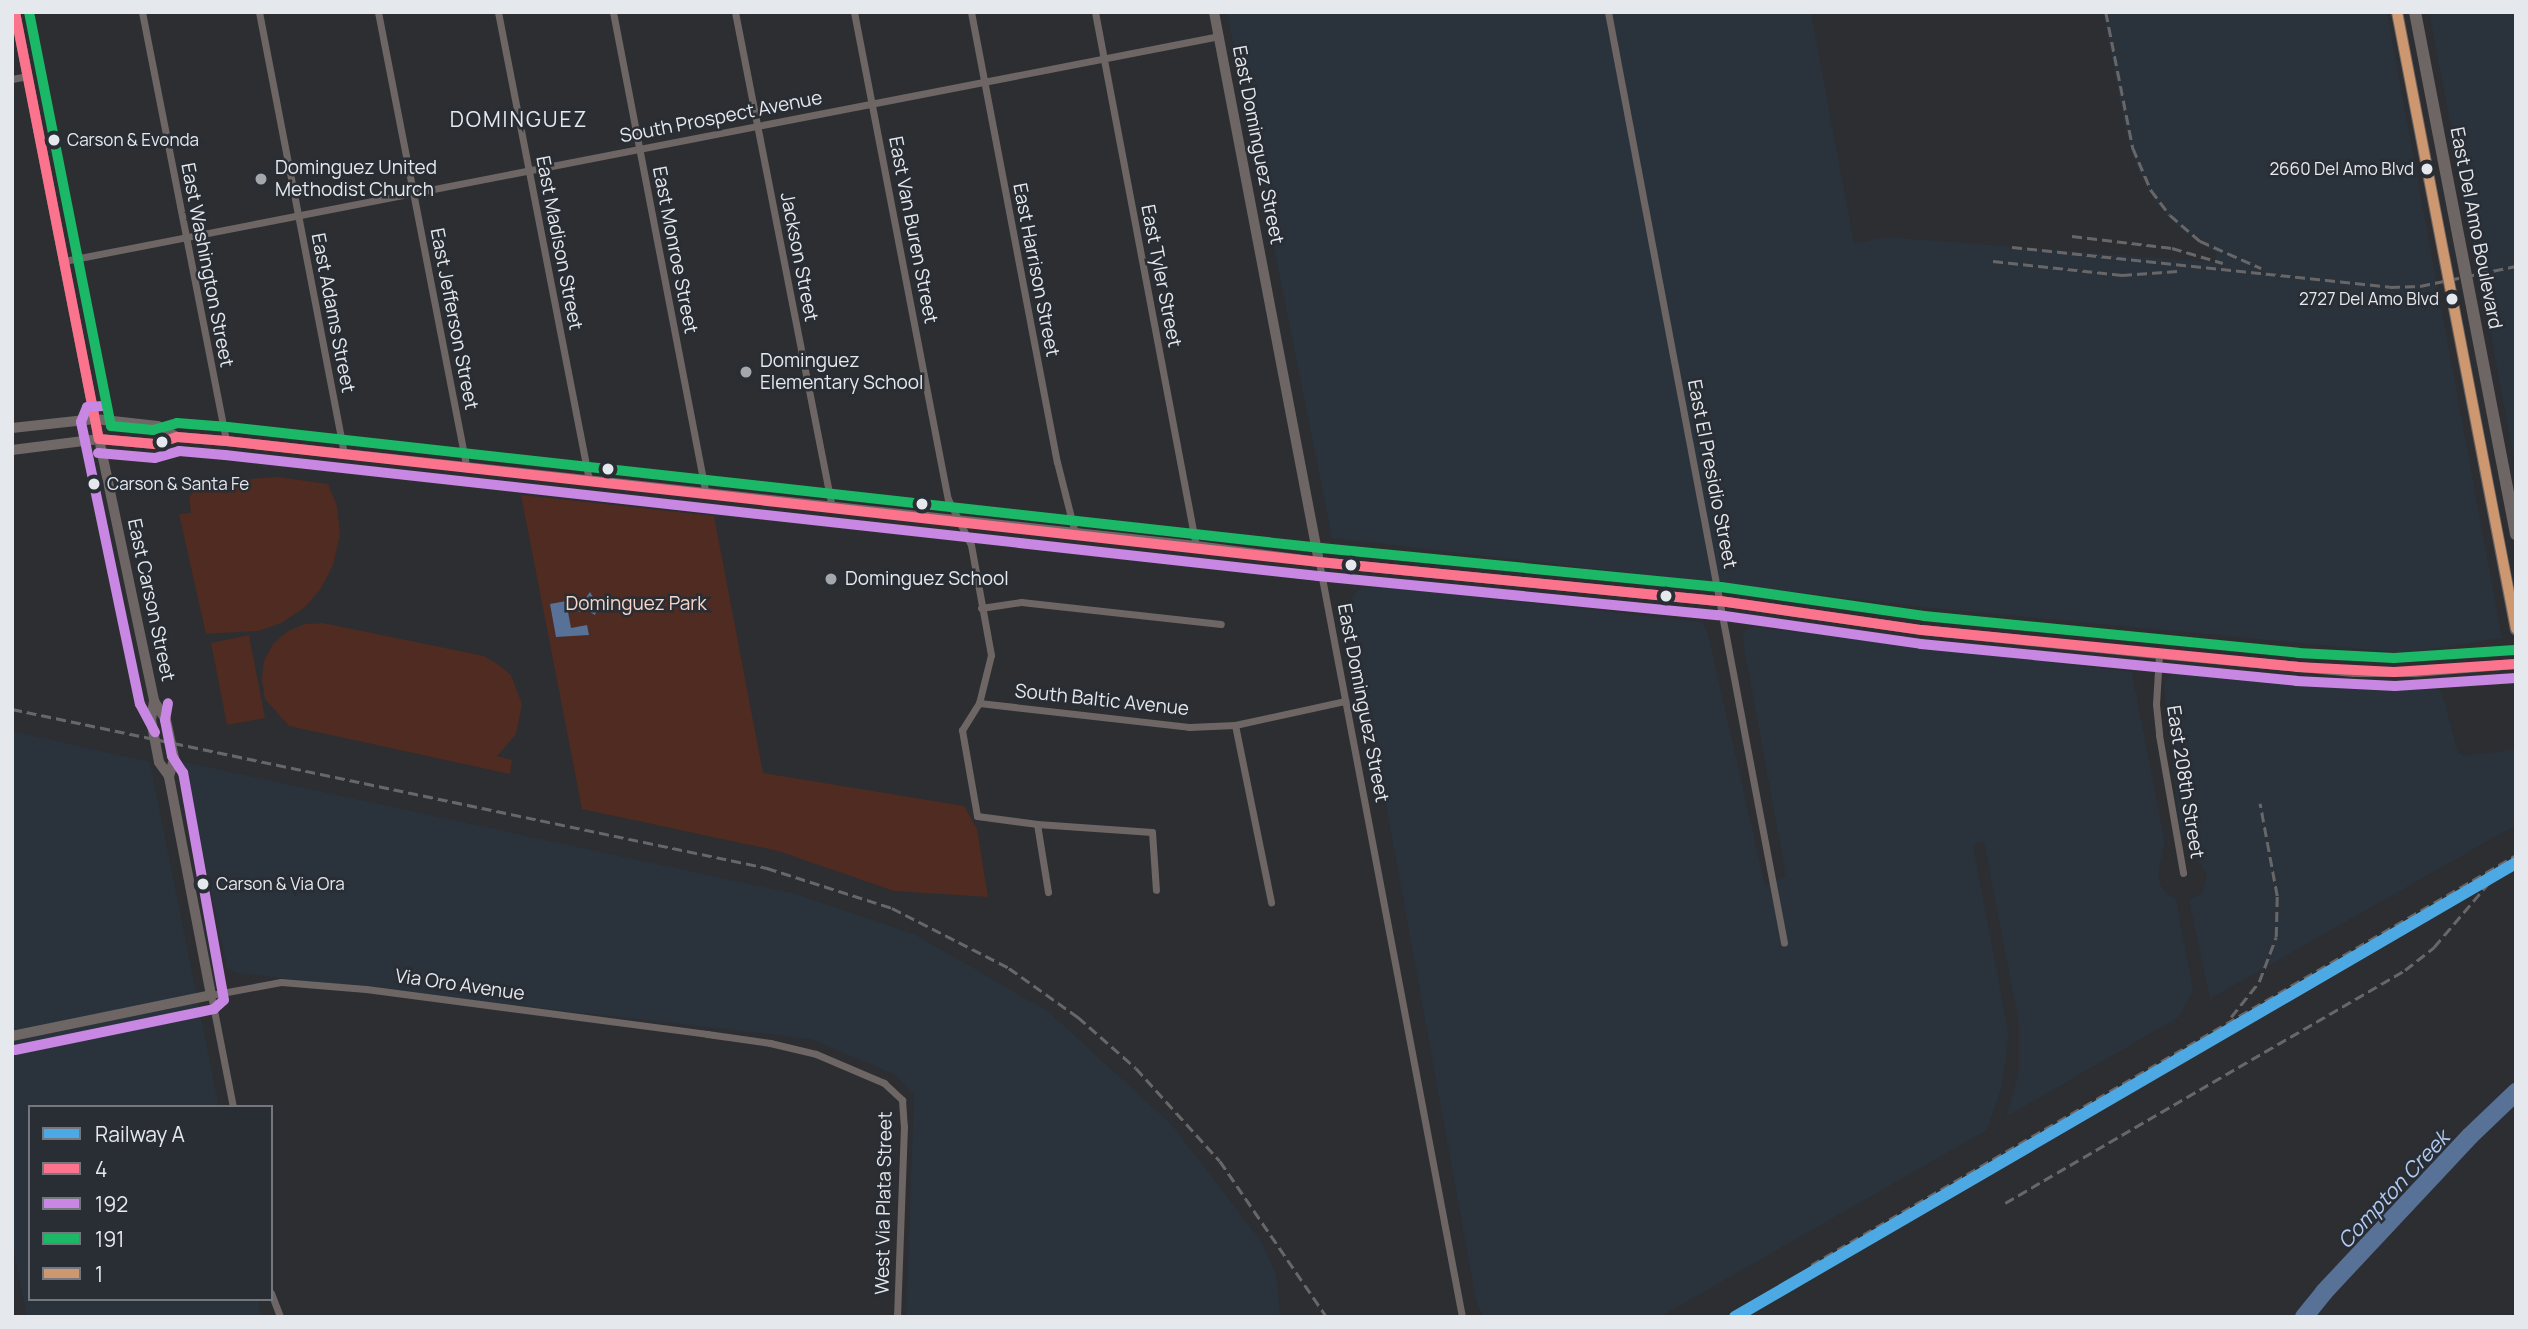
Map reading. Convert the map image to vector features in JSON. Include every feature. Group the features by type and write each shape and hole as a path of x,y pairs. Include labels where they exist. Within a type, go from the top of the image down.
{"main road":[{"name":"East Carson Street","path":"15,12 99,439"},
{"name":"East Del Amo Boulevard","path":"2397,12 2516,631"},
{"name":"East Del Amo Boulevard","path":"2415,12 2516,534"},
{"path":"12,428 96,419 158,426 177,438"},
{"path":"12,450 99,439 155,444 177,438 226,441 1196,546 1319,562 1720,601 1922,631 2354,672 2427,671 2516,664"}],"street":[{"name":"East Washington Street","path":"142,12 226,441"},
{"name":"East Adams Street","path":"259,12 344,455"},
{"name":"East Jefferson Street","path":"378,12 467,468"},
{"name":"East Madison Street","path":"498,12 589,479"},
{"name":"East Monroe Street","path":"613,12 706,494"},
{"name":"Jackson Street","path":"735,12 832,508"},
{"name":"East Van Buren Street","path":"854,12 948,499 971,545 991,655 979,703 962,730 977,816 1037,824"},
{"name":"East Harrison Street","path":"971,12 1057,462 1075,533"},
{"name":"East Tyler Street","path":"1095,12 1196,546"},
{"name":"East Dominguez Street","path":"1214,12 1462,1317"},
{"name":"East El Presidio Street","path":"1608,12 1784,943"},
{"name":"South Prospect Avenue","path":"64,261 1219,36"},
{"path":"12,79 28,76"},
{"name":"East Carson Street","path":"99,439 154,701"},
{"path":"981,608 1021,602 1221,624"},
{"name":"East 208th Street","path":"2159,654 2156,704 2158,735 2183,873"},
{"path":"154,701 151,720 159,762 169,776 233,1105"},
{"path":"154,701 166,720 174,759 169,776"},
{"name":"South Baltic Avenue","path":"979,703 1189,727 1235,725 1345,701"},
{"path":"1235,725 1271,902"},
{"path":"1048,892 1037,824 1152,832 1156,890"},
{"name":"Via Oro Avenue","path":"12,1036 281,982 303,982 770,1043 832,1060 884,1083 896,1092"},
{"name":"West Via Plata Street","path":"896,1092 904,1109 897,1317"},
{"path":"273,1298 280,1317"}],"shaded area":[{"path":"1227,12 1811,12 1854,243 1887,237 2215,262 2216,253 2180,229 2155,202 2136,166 2125,128 2103,12 2387,12 2502,638 2404,653 1931,608 1332,538"},
{"path":"2429,12 2516,12 2516,469"},
{"path":"1385,587 1702,622 1708,634 1765,885 1786,877 1742,636 1746,630 1752,627 2132,672 2165,843 2158,873 2161,886 2169,896 2176,899 2193,990 2179,1017 2006,1117 2019,1071 2019,1025 1984,842 1973,844 2009,1036 2002,1086 1987,1130 1660,1317 1483,1317 1476,1300 1350,607 1354,593 1361,588"},
{"path":"2183,669 2344,687 2441,690 2458,752 2464,756 2516,749 2516,825 2210,999 2189,900 2202,893 2207,875 2180,829 2165,698 2164,683 2174,672"},
{"path":"12,731 150,762 219,1105 28,1105 28,1301 258,1301 261,1317 27,1317 12,1243"},
{"path":"184,762 796,894 916,935 1049,1012 1171,1124 1261,1241 1276,1274 1280,1317 906,1317 914,1095 894,1074 810,1039 237,973 227,968"}],"green space":[{"path":"278,477 328,484 337,506 340,535 333,565 320,590 304,608 281,623 258,631 206,634 179,514 191,513 189,497 201,483"},
{"name":"Dominguez Park","path":"521,495 714,516 763,773 964,806 977,829 988,897 894,891 778,851 582,809"},
{"path":"323,623 484,656 499,665 511,675 522,704 516,734 497,756 512,760 510,774 289,726 265,699 262,679 264,661 273,644 288,631 305,624"},
{"path":"249,635 265,718 227,725 211,643"}],"water":[{"path":"590,592 598,606 595,615 588,611 579,612 576,601 585,599"},
{"path":"566,601 571,628 587,625 589,635 556,637 550,604"}],"waterway":[{"name":"Compton Creek","path":"2304,1317 2324,1292 2470,1136 2516,1092"}],"railway":[{"path":"2106,12 2133,148 2151,190 2170,215 2200,241 2261,268"},
{"path":"2072,236 2172,248 2223,263"},
{"path":"2012,247 2390,287 2420,286 2516,266"},
{"path":"1993,261 2122,275 2178,271"},
{"path":"12,709 767,868 892,908 1009,968 1078,1017 1136,1068 1220,1161 1327,1317"},
{"path":"2231,1017 2259,982 2276,937 2277,896 2260,804"},
{"path":"1811,1265 2516,855"},
{"path":"2005,1203 2405,970 2434,947 2498,872"}],"rail line":[{"name":"A","path":"1735,1317 2516,863"}],"transit line":[{"name":"4","path":"15,12 99,439 155,444 177,437 226,441 1319,562 1720,601 1922,630 2297,667 2394,672 2516,664"},
{"name":"191","path":"29,12 111,426 153,430 177,423 228,427 1321,548 1721,587 1924,616 2298,653 2394,658 2515,650"},
{"name":"1","path":"2397,12 2516,629"},
{"name":"192","path":"103,406 87,407 81,422 140,704 155,732"},
{"name":"192","path":"98,453 155,458 179,451 225,455 1318,576 1718,615 1921,644 2296,681 2395,686 2516,678"},
{"name":"192","path":"15,1050 214,1009 224,1000 183,773 172,756 165,720 168,703"}],"place":[{"name":"Carson & Evonda","path":"54,140"},
{"name":"2660 Del Amo Blvd","path":"2427,169"},
{"name":"Dominguez United Methodist Church","path":"261,179"},
{"name":"2727 Del Amo Blvd","path":"2452,299"},
{"name":"Dominguez Elementary School","path":"746,372"},
{"name":"Carson & Santa Fe","path":"94,484"},
{"name":"Dominguez School","path":"831,579"},
{"name":"Carson & Via Ora","path":"203,884"}],"district":[{"name":"DOMINGUEZ","path":"519,119"}]}
